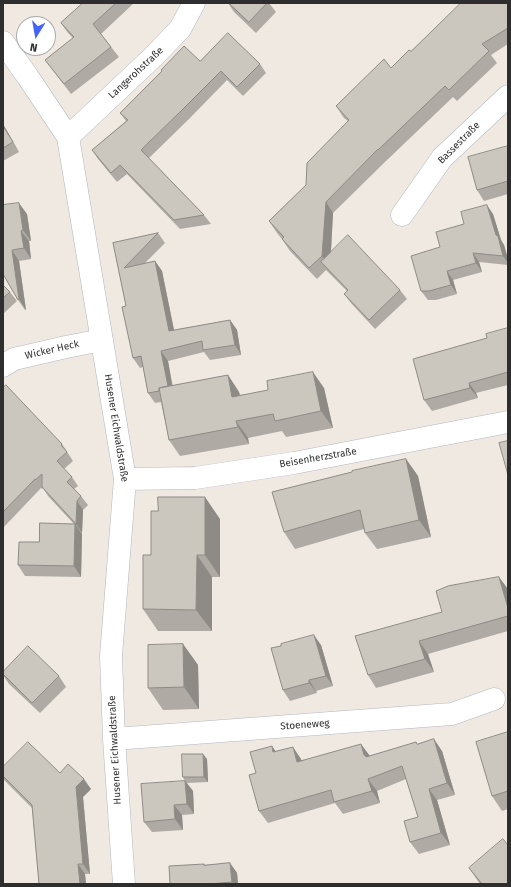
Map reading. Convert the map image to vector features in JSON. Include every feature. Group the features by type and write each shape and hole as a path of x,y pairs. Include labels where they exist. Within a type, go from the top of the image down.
{"street":[{"name":"Langerohstraße","path":"68,136 153,58 180,29 194,3"},
{"name":"Husener Eichwaldstraße","path":"3,42 68,136 125,479 111,656 114,739 124,884"},
{"name":"Bassestraße","path":"402,215 442,158 508,96"},
{"name":"Wicker Heck","path":"3,366 14,359 66,346 102,340"},
{"name":"Beisenherzstraße","path":"125,479 195,478 294,464 508,422"},
{"name":"Stoeneweg","path":"114,739 452,714 494,699"}],"building":[{"path":"83,3 116,3 93,24 111,47 64,84 45,60 50,56 56,56 56,51 74,37 61,23"},
{"path":"229,3 267,3 249,22"},
{"path":"461,3 508,3 508,28 482,44 489,51 449,90 445,86 378,149 326,202 322,256 309,268 282,239 284,237 269,221 306,185 307,163 349,120 336,106 384,59 391,68"},
{"path":"228,33 260,64 237,87 221,71 141,150 204,215 174,220 120,165 111,173 92,150 128,120 120,113 162,71 161,70 184,46 200,61"},
{"path":"3,126 13,142 3,148"},
{"path":"508,146 508,181 477,190 468,157"},
{"path":"19,203 24,248 12,250 18,300 3,274 3,205"},
{"path":"487,205 496,235 498,236 503,256 473,253 476,263 447,271 451,285 429,291 421,291 411,256 440,247 436,232 464,224 461,212"},
{"path":"158,233 124,268 155,261 169,331 230,320 235,345 203,350 202,341 161,351 168,386 159,388 159,391 148,393 141,356 133,358 122,307 126,306 113,243"},
{"path":"348,235 400,290 369,320 344,294 348,290 321,262"},
{"path":"3,285 10,292 3,298"},
{"path":"508,328 508,372 469,383 470,388 424,400 413,359 487,338 486,334"},
{"path":"313,372 321,411 275,421 273,414 236,421 238,427 169,440 159,388 228,375 232,397 268,390 267,381"},
{"path":"6,385 62,444 61,445 67,452 57,461 72,477 67,482 81,496 77,501 76,524 42,487 42,474 35,479 3,512 3,388"},
{"path":"508,441 508,475 499,443"},
{"path":"406,459 419,520 365,533 360,510 284,532 272,492 352,471"},
{"path":"158,497 205,497 205,555 197,555 196,610 143,609 143,555 151,555 151,511 158,511"},
{"path":"40,523 75,524 74,566 18,565 19,542 39,542"},
{"path":"499,577 508,608 508,616 419,641 425,659 368,675 355,636 442,612 436,591 448,586"},
{"path":"314,635 326,676 309,680 309,683 283,690 271,648"},
{"path":"183,644 184,687 148,688 148,645"},
{"path":"28,646 59,676 32,703 3,674 3,672"},
{"path":"508,732 508,791 492,796 476,742"},
{"path":"434,739 447,783 429,789 441,833 410,842 404,821 418,817 402,766 368,779 372,791 334,802 331,790 259,811 249,775 256,773 250,752 272,746 273,752 293,747 297,762 361,744 366,757 416,742 417,744"},
{"path":"28,742 60,773 68,764 84,779 76,787 83,864 78,864 80,884 39,884 32,805 3,776 3,767"},
{"path":"182,754 203,754 204,777 183,777"},
{"path":"185,781 187,804 174,805 175,819 144,822 141,784"},
{"path":"503,839 508,845 508,884 482,884 469,868"},
{"path":"230,863 232,882 209,884 170,884 169,866"}]}
